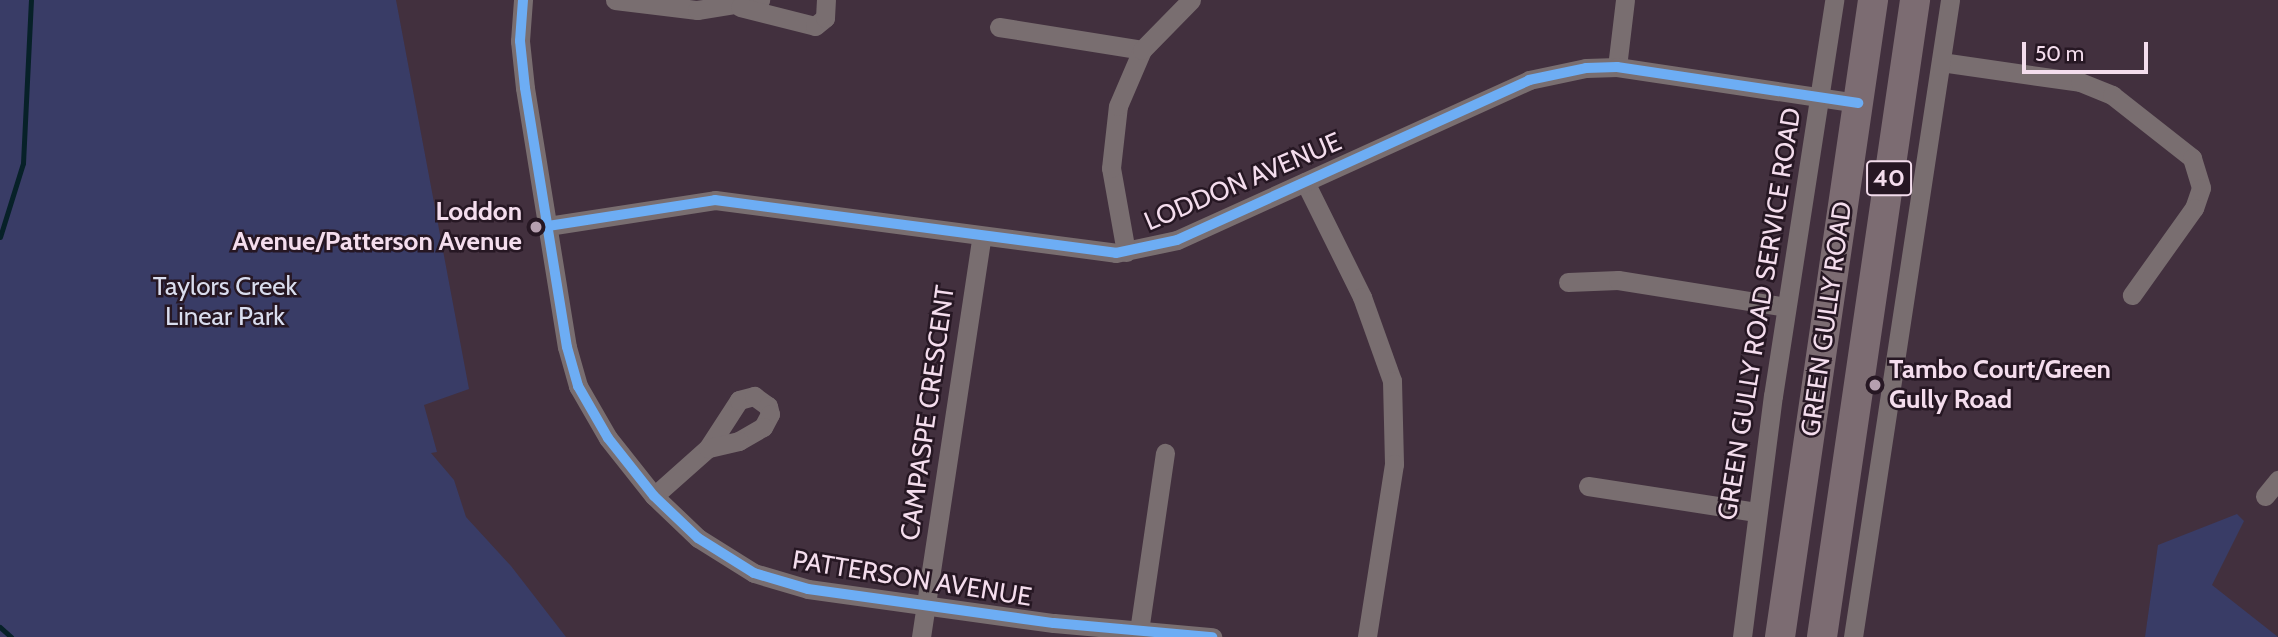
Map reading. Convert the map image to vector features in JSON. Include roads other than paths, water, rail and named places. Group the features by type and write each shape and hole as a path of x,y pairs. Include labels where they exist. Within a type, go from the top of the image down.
{"main road":[{"name":"GREEN GULLY ROAD","path":"1780,637 1872,0"},
{"name":"GREEN GULLY ROAD","path":"1822,637 1915,0"},
{"path":"1858,103 1898,110"}],"street":[{"name":"PATTERSON AVENUE","path":"523,0 522,72 567,347 578,386 608,438 654,496 698,538 754,573 808,589 926,608 1212,637"},
{"path":"615,0 669,9 740,7 815,26 825,18 826,0"},
{"path":"740,7 760,0"},
{"path":"1126,252 1114,193 1110,148 1118,106 1142,50 1191,0"},
{"path":"1617,67 1625,0"},
{"name":"GREEN GULLY ROAD SERVICE ROAD","path":"1742,637 1756,512 1834,0"},
{"path":"1853,637 1950,0"},
{"path":"999,27 1142,50"},
{"path":"1941,62 2080,82 2112,96 2192,158 2201,188 2194,208 2132,295"},
{"name":"LODDON AVENUE","path":"548,226 715,201 1097,253 1126,252 1177,240 1529,80 1586,68 1617,67 1858,103"},
{"path":"1898,110 1932,116"},
{"path":"1305,182 1362,297 1392,381 1394,464 1367,637"},
{"name":"CAMPASPE CRESCENT","path":"921,637 981,238"},
{"path":"1568,282 1618,279 1786,307"},
{"path":"654,496 708,448"},
{"path":"1139,631 1165,453"},
{"path":"2265,496 2278,480"},
{"path":"1588,486 1756,512"}],"waterway":[{"path":"0,237 23,163 31,0"},
{"path":"0,627 11,637"}],"place":[{"name":"Loddon Avenue/Patterson Avenue","path":"536,227"},
{"name":"Tambo Court/Green Gully Road","path":"1875,385"}],"park label":[{"name":"Taylors Creek Linear Park","path":"225,302"}]}
